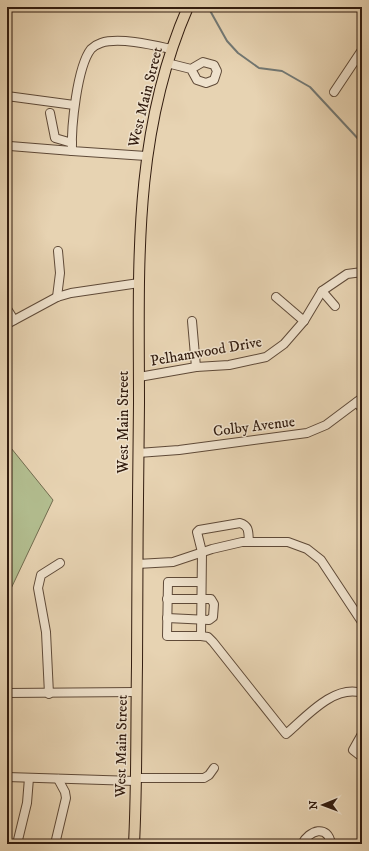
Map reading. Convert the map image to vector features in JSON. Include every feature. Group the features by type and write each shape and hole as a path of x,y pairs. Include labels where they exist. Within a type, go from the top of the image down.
{"main road":[{"name":"West Main Street","path":"134,844 140,283 146,156 156,102 166,63 188,7"}],"street":[{"path":"72,147 74,105 84,63 91,48 102,43 138,42 171,49"},
{"path":"334,92 362,50"},
{"path":"166,63 191,69"},
{"path":"7,96 74,105"},
{"path":"50,113 55,138 72,147"},
{"path":"10,146 72,147 146,156"},
{"path":"57,298 60,272 58,251"},
{"name":"Pelhamwood Drive","path":"139,377 266,357 284,344 304,321 322,291 347,274 362,272"},
{"path":"7,309 11,322 57,298 71,293 140,283"},
{"path":"322,291 335,306"},
{"path":"276,297 304,321"},
{"path":"192,321 196,367"},
{"name":"Colby Avenue","path":"138,453 178,450 307,433 326,425 360,403"},
{"path":"201,636 202,552 197,532 199,530 240,523 246,524 248,528 249,542"},
{"path":"137,564 166,563 202,552 249,542 288,542 300,546 314,554 330,572 362,622"},
{"path":"49,694 46,632 38,588 42,575 60,563"},
{"path":"201,582 168,582 167,636 208,637 286,734 338,694 348,690 362,693"},
{"path":"167,599 211,599 214,604 214,617 209,620 167,618"},
{"path":"7,693 49,694 136,692"},
{"path":"362,734 353,750 362,757"},
{"path":"7,777 58,779 204,778 209,775 214,768"},
{"path":"18,844 27,803 29,778"},
{"path":"55,844 66,798 65,792 58,779"},
{"path":"302,844 310,833 319,831 325,833 330,839 331,844"}],"green space":[{"path":"7,443 53,500 7,597"}],"waterway":[{"path":"208,7 227,41 238,53 259,68 282,71 310,87 362,143"}]}
